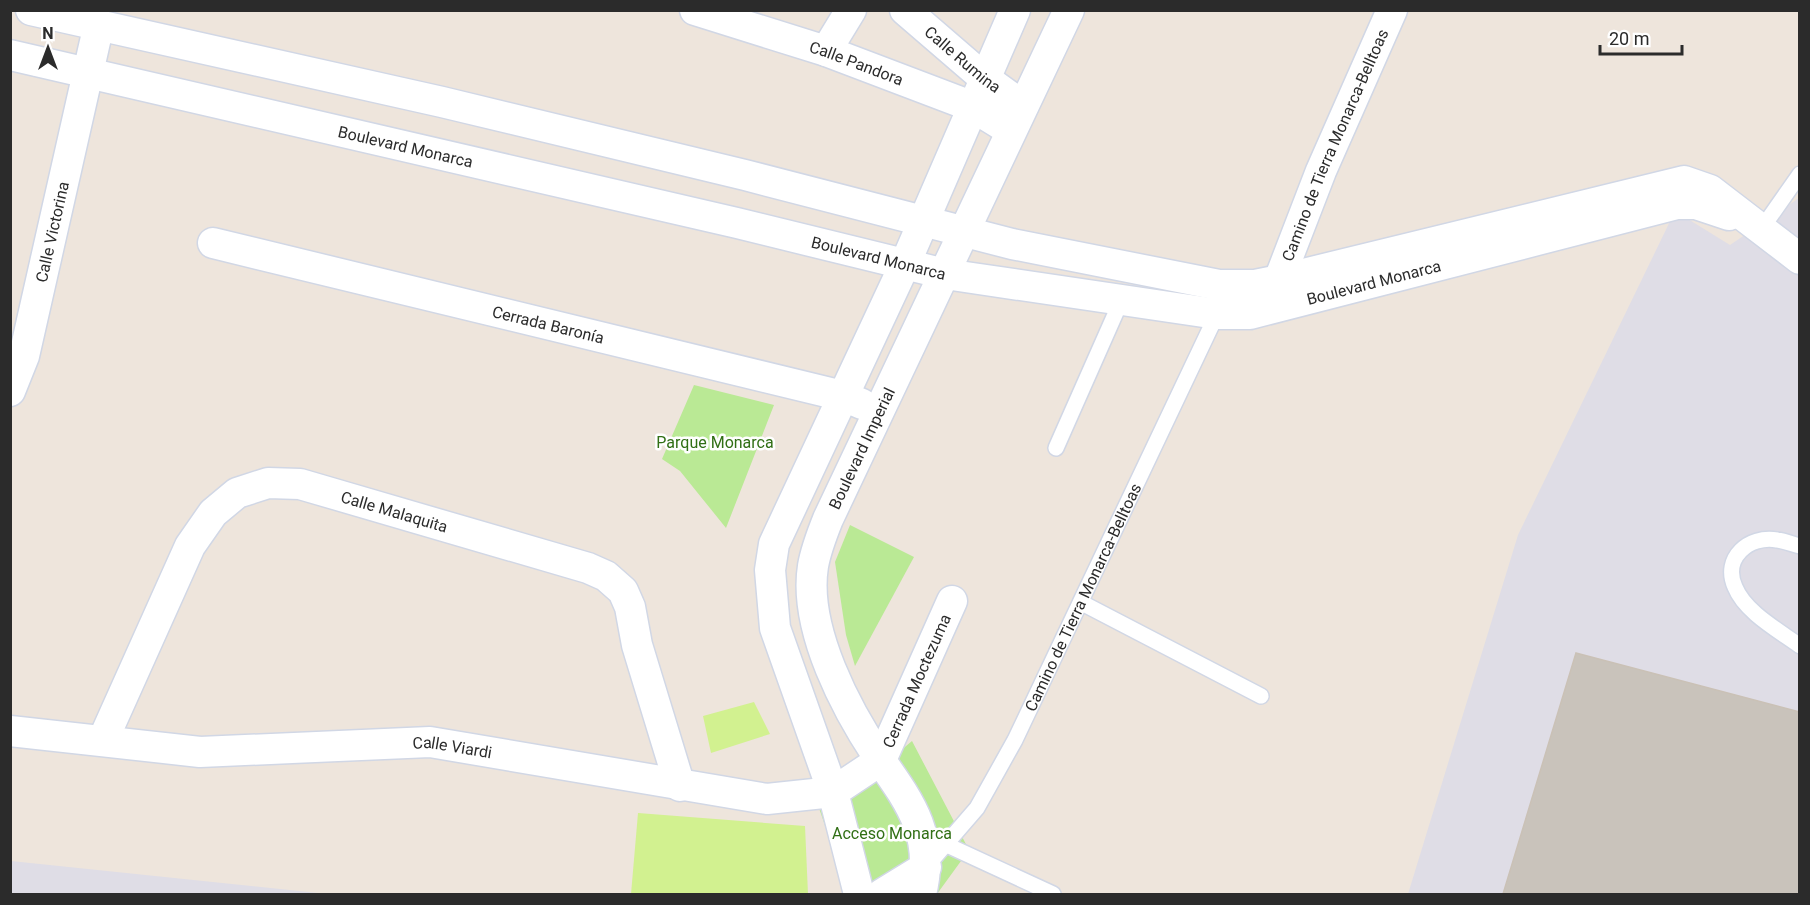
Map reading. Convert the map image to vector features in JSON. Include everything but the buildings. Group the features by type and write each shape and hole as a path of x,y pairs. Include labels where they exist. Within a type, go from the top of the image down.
{"street":[{"name":"Boulevard Monarca","path":"31,10 466,107 1012,244 1219,285 1255,285 1279,280 1684,181 1710,190 1731,204 1755,226 1800,259"},
{"name":"Calle Pandora","path":"695,10 826,51 971,106 1017,118"},
{"path":"826,51 851,10"},
{"name":"Calle Rumina","path":"905,10 984,78 1017,118"},
{"path":"859,894 833,792 775,628 770,570 774,544 904,264 971,106 1015,10"},
{"name":"Boulevard Imperial","path":"924,881 923,840 916,817 831,672 819,631 812,588 813,568 818,542 1069,10"},
{"name":"Camino de Tierra Monarca-Belltoas","path":"1279,280 1321,171 1392,10"},
{"name":"Calle Victorina","path":"10,391 24,356 99,24"},
{"name":"Boulevard Monarca","path":"10,55 945,274 1217,314 1250,314 1677,204 1695,204 1755,226"},
{"name":"Cerrada Baronía","path":"213,243 843,396 881,411"},
{"name":"Calle Malaquita","path":"103,740 190,546 213,513 237,493 268,483 300,484 588,568 606,576 622,591 630,607 637,645 680,786"},
{"name":"Cerrada Moctezuma","path":"881,760 952,601"},
{"name":"Calle Viardi","path":"10,732 200,752 430,742 766,799 833,792 881,760"},
{"path":"882,894 924,881"}],"lane":[{"path":"1755,226 1800,174"},
{"path":"1056,448 1121,301"},
{"name":"Camino de Tierra Monarca-Belltoas","path":"924,881 947,845 990,788 1082,603 1217,314"},
{"path":"1800,546 1775,539 1749,543 1734,556 1731,573 1735,588 1748,606 1800,646"},
{"path":"1082,603 1261,696"},
{"path":"947,845 1053,894"}],"shaded area":[{"path":"1799,198 1799,894 1408,894 1518,535 1675,211 1730,245"},
{"path":"11,861 318,893 336,894 11,894"}],"green space":[{"name":"Parque Monarca","path":"694,385 774,405 726,528 680,471 662,459"},
{"path":"850,525 914,557 855,666 846,635 835,562"},
{"path":"754,702 770,734 711,753 703,716"},
{"name":"Acceso Monarca","path":"912,741 969,850 937,894 849,894 813,791 886,763"},
{"path":"638,813 805,826 808,894 631,894"}]}
